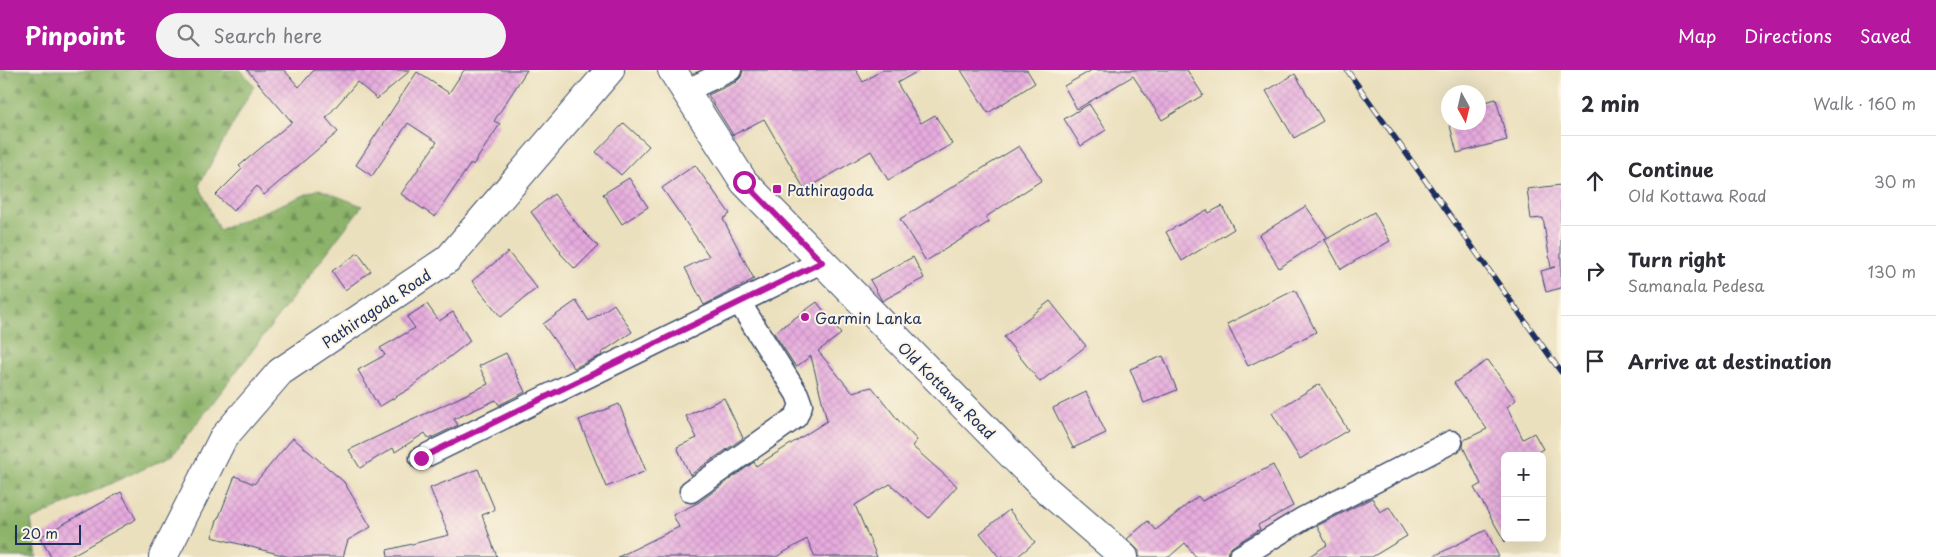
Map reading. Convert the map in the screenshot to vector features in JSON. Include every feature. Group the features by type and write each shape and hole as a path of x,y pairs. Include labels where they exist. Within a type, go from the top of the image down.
{"street":[{"name":"Pathiragoda Road","path":"163,557 222,438 280,372 448,259 610,70"},
{"path":"679,80 730,70"},
{"name":"Old Kottawa Road","path":"679,80 744,182 1041,485 1117,555"},
{"path":"421,458 822,262"},
{"path":"691,491 796,417 801,406 797,394 739,302"},
{"path":"1240,557 1304,518 1451,442"}],"green space":[{"path":"0,70 241,70 254,86 199,185 219,230 319,189 362,206 173,455 31,520 37,557 1,557 0,551"}],"building":[{"path":"247,70 284,70 299,87 314,70 411,70 377,99 357,82 326,118 338,132 264,195 257,186 233,211 216,195 242,169 239,166 292,122"},
{"path":"464,70 527,70 494,121 500,124 435,217 401,194 437,142 408,123 372,176 356,165 417,72 449,93"},
{"path":"743,70 856,70 863,82 882,70 920,70 897,83 921,123 935,115 952,144 888,180 871,151 805,190 764,119 733,135 708,95 736,82 741,77"},
{"path":"961,70 1027,70 1035,83 988,113"},
{"path":"1092,70 1187,70 1203,95 1162,120 1133,76 1077,109 1064,86"},
{"path":"1295,74 1323,121 1294,138 1266,91"},
{"path":"1496,99 1507,140 1457,153 1451,130 1486,130 1486,102"},
{"path":"1089,104 1106,130 1081,146 1064,119"},
{"path":"624,123 649,146 621,175 596,152"},
{"path":"1019,146 1042,180 986,217 989,222 926,261 900,219"},
{"path":"695,165 730,214 723,219 754,279 704,305 685,268 709,256 662,188"},
{"path":"629,178 648,207 622,224 603,194"},
{"path":"1561,185 1561,288 1546,292 1541,271 1555,267 1551,268 1543,218 1531,219 1527,189"},
{"path":"554,194 580,228 598,246 575,269 560,253 531,212"},
{"path":"1222,206 1234,229 1182,261 1166,232 1207,210 1209,213"},
{"path":"1306,206 1327,237 1279,268 1259,235"},
{"path":"1374,212 1390,241 1341,269 1325,240"},
{"path":"508,252 537,288 501,317 472,281"},
{"path":"358,253 371,271 345,290 332,271"},
{"path":"913,257 924,278 882,301 870,280"},
{"path":"1295,290 1316,332 1248,366 1227,324"},
{"path":"576,301 589,321 614,304 632,332 601,353 602,355 574,368 543,324"},
{"path":"1050,301 1086,346 1040,382 1004,337"},
{"path":"817,302 841,334 818,351 852,392 872,387 898,420 917,440 912,446 957,486 929,518 890,484 855,505 877,557 815,557 807,539 776,557 618,557 679,527 673,515 699,502 754,462 756,466 827,421 811,356 796,367 774,333"},
{"path":"427,304 439,321 453,312 470,341 409,389 379,407 358,370 385,355 380,348 415,328 407,317"},
{"path":"506,353 525,392 499,405 496,400 454,419 458,425 429,439 425,433 395,452 393,448 360,468 349,450 488,384 479,366"},
{"path":"1163,356 1177,390 1144,403 1130,369"},
{"path":"1488,360 1516,400 1507,407 1523,439 1534,433 1543,449 1538,452 1501,452 1501,535 1474,488 1481,484 1463,447 1464,440 1487,429 1454,383"},
{"path":"1319,384 1348,430 1300,459 1272,413"},
{"path":"1086,392 1106,433 1073,448 1053,408"},
{"path":"724,398 743,438 690,475 677,447 697,438 686,416"},
{"path":"619,404 646,471 606,487 579,420"},
{"path":"293,438 344,482 371,527 348,540 343,557 290,557 212,537 235,476 254,484"},
{"path":"1273,465 1293,506 1258,525 1260,529 1233,546 1228,551 1227,557 1196,557 1185,543 1169,557 1139,557 1139,551 1127,539 1148,521 1156,530 1198,496 1202,501"},
{"path":"478,469 495,510 482,515 497,557 388,557 387,550 449,535 430,488"},
{"path":"121,492 136,519 69,557 51,557 40,537"},
{"path":"1372,498 1380,512 1389,507 1407,536 1372,557 1308,557 1327,545 1317,526"},
{"path":"1009,510 1035,542 1017,557 999,557 980,533"},
{"path":"1486,530 1499,557 1432,557"}],"railway":[{"path":"1347,70 1561,372"}],"place":[{"name":"Pathiragoda","path":"777,189"},
{"name":"Garmin Lanka","path":"805,317"}],"route":[{"path":"421,458 822,262 744,182"}]}
